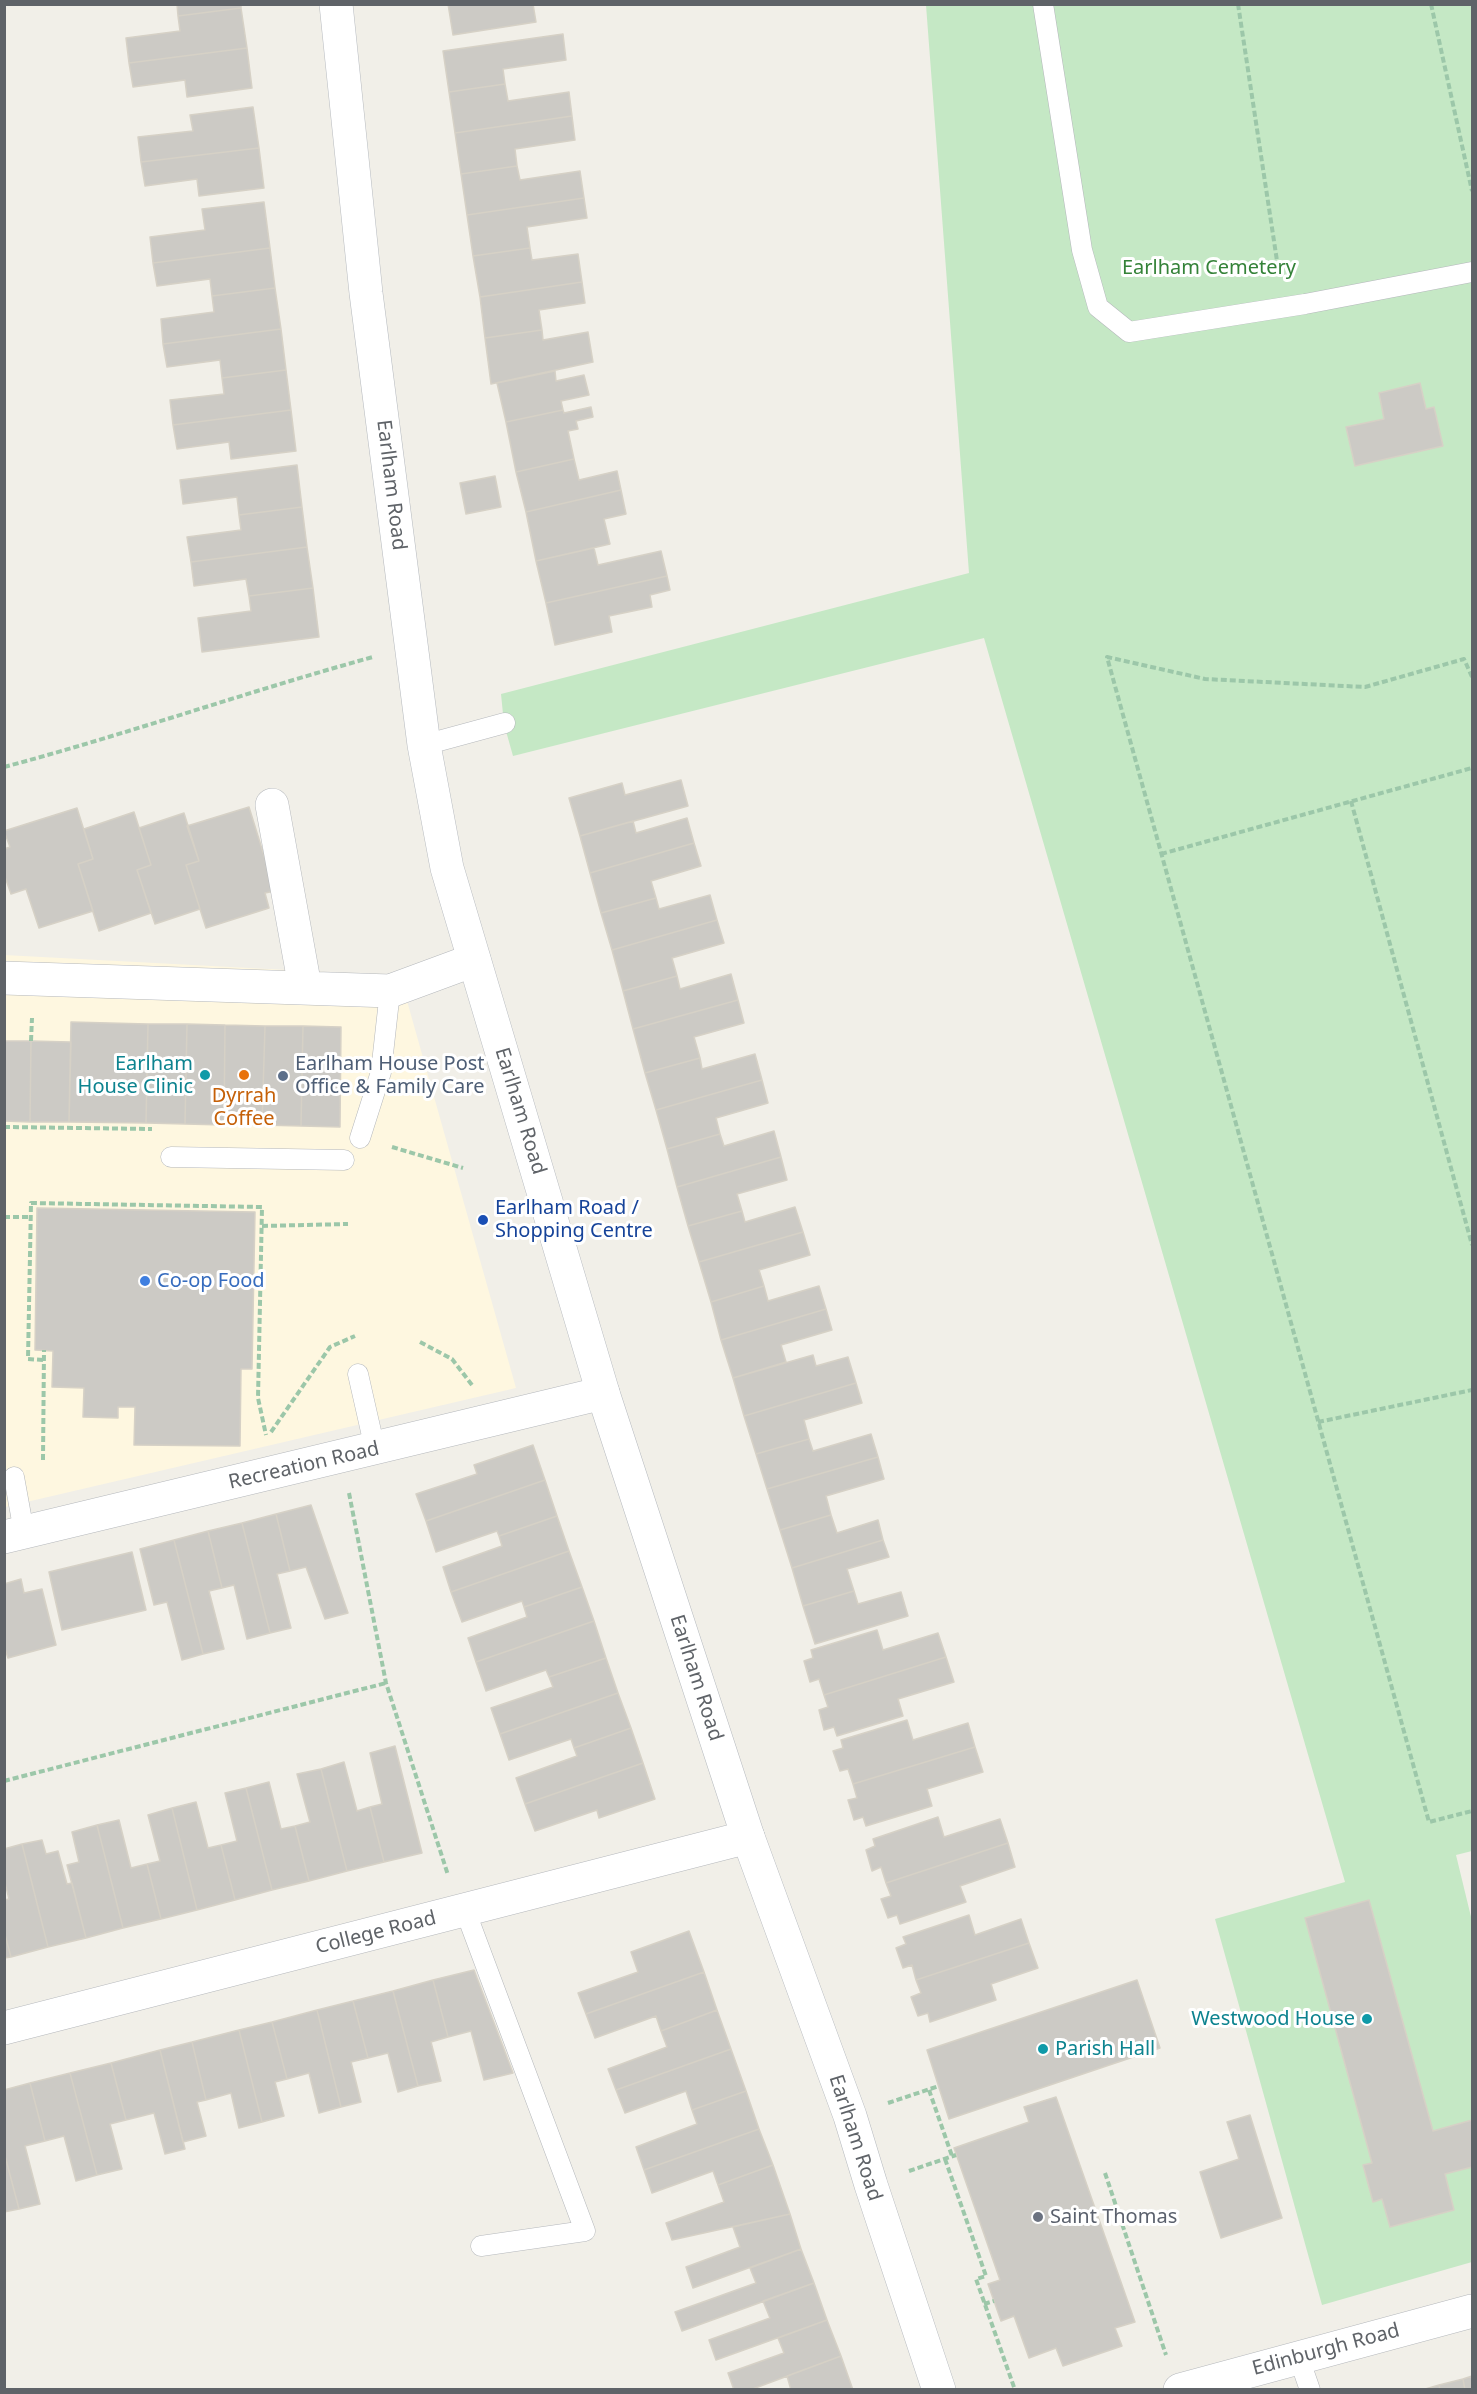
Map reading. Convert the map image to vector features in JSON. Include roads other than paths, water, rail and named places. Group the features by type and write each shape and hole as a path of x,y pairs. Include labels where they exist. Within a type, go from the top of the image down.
{"main road":[{"name":"Earlham Road","path":"336,4 366,293 424,746 447,868 603,1393 748,1837 850,2116 939,2390"},
{"path":"272,806 305,987"},
{"path":"4,978 390,991 474,960"},
{"name":"Recreation Road","path":"27,1532 603,1393"},
{"name":"College Road","path":"4,2028 748,1837"},
{"name":"Edinburgh Road","path":"1180,2390 1473,2311"}],"lane":[{"path":"1043,4 1082,250 1098,307 1129,332 1284,308 1473,272"},
{"path":"424,746 505,723"},
{"path":"360,1138 381,1072 390,991"},
{"path":"171,1157 344,1160"},
{"path":"358,1374 375,1449"},
{"path":"14,1477 27,1532"},
{"path":"462,1911 585,2231 481,2246"},
{"path":"1299,2358 1310,2390"}],"place":[{"name":"Earlham House Clinic","path":"205,1075"},
{"name":"Dyrrah Coffee","path":"244,1075"},
{"name":"Earlham House Post Office & Family Care","path":"283,1076"},
{"name":"Earlham Road / Shopping Centre","path":"483,1220"},
{"name":"Co-op Food","path":"145,1281"},
{"name":"Westwood House","path":"1367,2019"},
{"name":"Parish Hall","path":"1043,2049"},
{"name":"Saint Thomas","path":"1038,2217"}],"park label":[{"name":"Earlham Cemetery","path":"1209,268"}]}
